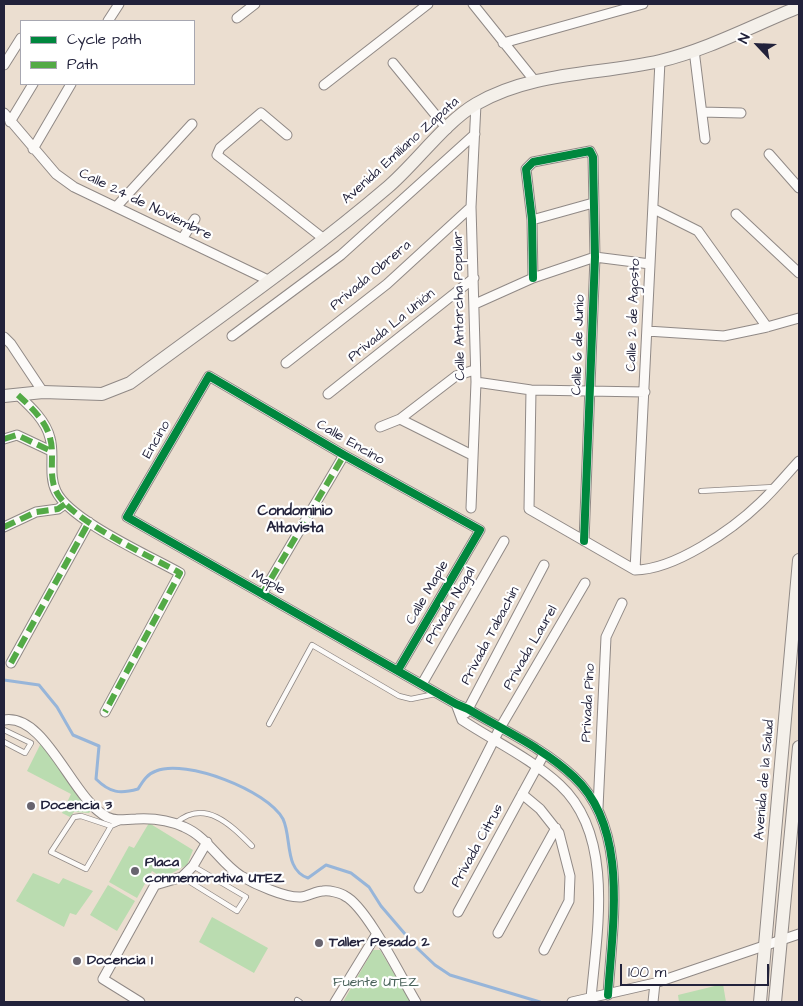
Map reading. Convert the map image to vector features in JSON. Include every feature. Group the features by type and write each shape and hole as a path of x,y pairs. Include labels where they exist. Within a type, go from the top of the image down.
{"main road":[{"name":"Avenida Emiliano Zapata","path":"4,396 43,392 102,394 130,383 324,239 389,186 447,129 476,104 534,80 660,61 694,50 799,7"},
{"name":"Avenida de la Salud","path":"760,1002 799,560"},
{"path":"775,1002 798,781 799,747"}],"street":[{"path":"109,20 119,4"},
{"path":"237,18 255,4"},
{"path":"324,85 428,4"},
{"path":"503,43 643,4"},
{"path":"475,5 534,80"},
{"path":"4,65 20,40"},
{"path":"694,50 705,139"},
{"name":"Calle 2 de Agosto","path":"635,570 646,392 647,331 660,61"},
{"path":"393,63 447,129"},
{"path":"10,122 32,85"},
{"path":"33,149 71,85"},
{"name":"Calle Antorcha Popular","path":"472,508 472,455 476,382 474,370 475,304 471,207 476,104"},
{"path":"702,112 742,113"},
{"name":"Calle 24 de Noviembre","path":"4,113 56,174 74,186 268,280"},
{"path":"287,135 261,113 220,148 218,155 324,239"},
{"path":"116,207 192,124"},
{"path":"232,336 341,255 475,134"},
{"name":"Calle 6 de Junio","path":"532,220 526,169 532,162 590,150 593,157 595,257 584,541"},
{"path":"769,154 799,188"},
{"path":"533,278 532,220 593,203"},
{"name":"Privada Obrera","path":"286,363 387,284 471,207"},
{"path":"654,209 698,230 767,327"},
{"path":"736,214 799,273"},
{"path":"182,239 195,219"},
{"path":"475,304 533,278 595,257 650,264"},
{"name":"Privada La Unión","path":"328,394 474,278"},
{"path":"647,331 724,336 799,318"},
{"path":"4,337 11,344 43,392"},
{"path":"380,427 400,419 456,376 474,370"},
{"name":"Calle Encino","path":"209,376 344,455 480,530"},
{"name":"Encino","path":"127,517 209,376"},
{"path":"476,382 530,390 646,392"},
{"path":"530,390 529,509 635,570 663,566 711,540 760,503 799,461"},
{"path":"18,395 35,410 50,437 55,491 65,504 89,522 180,573 105,712"},
{"path":"400,419 472,455"},
{"path":"4,439 18,436 51,451"},
{"path":"262,594 344,455"},
{"path":"4,527 36,512 58,509 65,504"},
{"name":"Maple","path":"127,517 456,704 468,709 544,754 574,776 598,808"},
{"path":"11,663 89,522"},
{"name":"Calle Maple","path":"398,670 480,530"},
{"name":"Privada Nogal","path":"422,684 504,541"},
{"name":"Privada Tabachin","path":"462,720 544,565"},
{"name":"Privada Laurel","path":"494,741 585,582"},
{"name":"Privada Pino","path":"598,808 606,637 622,603"},
{"path":"456,704 462,720 536,767 560,785 576,802 589,826 596,854 599,884 591,998"},
{"path":"4,720 10,719 29,726 43,740 93,808 120,822 135,818 153,819 186,827 207,842 239,875 274,891 300,897 324,891 346,896 363,912 416,1002"},
{"path":"420,888 494,741"},
{"name":"Privada Citrus","path":"458,912 544,754"},
{"path":"522,794 540,809 556,828 567,859 570,876 569,902 544,950"},
{"path":"598,808 612,855 614,875 608,995"},
{"path":"498,933 556,828"},
{"path":"140,1002 103,978 155,885 182,877 193,866 207,842"},
{"path":"572,1002 655,983 799,934"},
{"path":"335,1002 376,935"},
{"path":"653,1002 655,983"}],"lane":[{"path":"701,491 774,487"},
{"path":"270,724 312,645 399,696 411,700 437,693"},
{"path":"4,730 31,743 25,753 4,742"},
{"path":"175,824 185,815 202,813 214,815 226,821 252,846"},
{"path":"111,826 80,816 74,817 51,852 86,869 111,826 120,822"},
{"path":"182,877 237,911 246,897 193,866"}],"green space":[{"path":"42,741 92,809 89,813 74,812 70,817 62,813 71,794 27,771"},
{"path":"149,823 193,850 187,865 163,878 152,871 137,898 109,882 129,846 134,848"},
{"path":"33,873 59,884 63,878 93,891 76,915 70,913 64,927 16,901"},
{"path":"108,885 135,901 117,931 90,915"},
{"path":"212,917 268,948 254,973 199,942"},
{"name":"Fuente UTEZ","path":"373,950 380,950 411,1002 343,1002"},
{"path":"723,984 726,1002 679,1002 678,995"}],"waterway":[{"path":"4,680 39,685 57,707 73,735 99,746 96,779 106,787 120,792 138,789 150,774 169,768 205,773 244,788 274,808 283,819 292,861 300,874 308,878 326,865 351,873 369,887 381,906 417,948 435,965 450,975 540,1002"}],"marked path":[{"path":"18,395 37,415 48,432 52,451 52,478 56,491 64,502 93,525 180,573 105,712"},
{"path":"4,439 17,435 51,451"},
{"path":"262,594 344,455"},
{"path":"4,527 36,512 58,509 65,504"},
{"path":"11,663 89,522"}],"cycle path":[{"path":"533,278 532,220 526,169 533,162 590,151 593,157 595,257 584,541"},
{"path":"398,670 480,530 344,455 209,376 127,517 456,704 523,740 563,767 574,777 592,798 604,823 610,851 614,880 614,909 608,995"}],"place":[{"name":"Docencia 3","path":"31,806"},
{"name":"Placa conmemorativa UTEZ","path":"135,871"},
{"name":"Taller Pesado 2","path":"319,943"},
{"name":"Docencia 1","path":"77,961"}],"district":[{"name":"Condominio Altavista","path":"295,520"}]}
